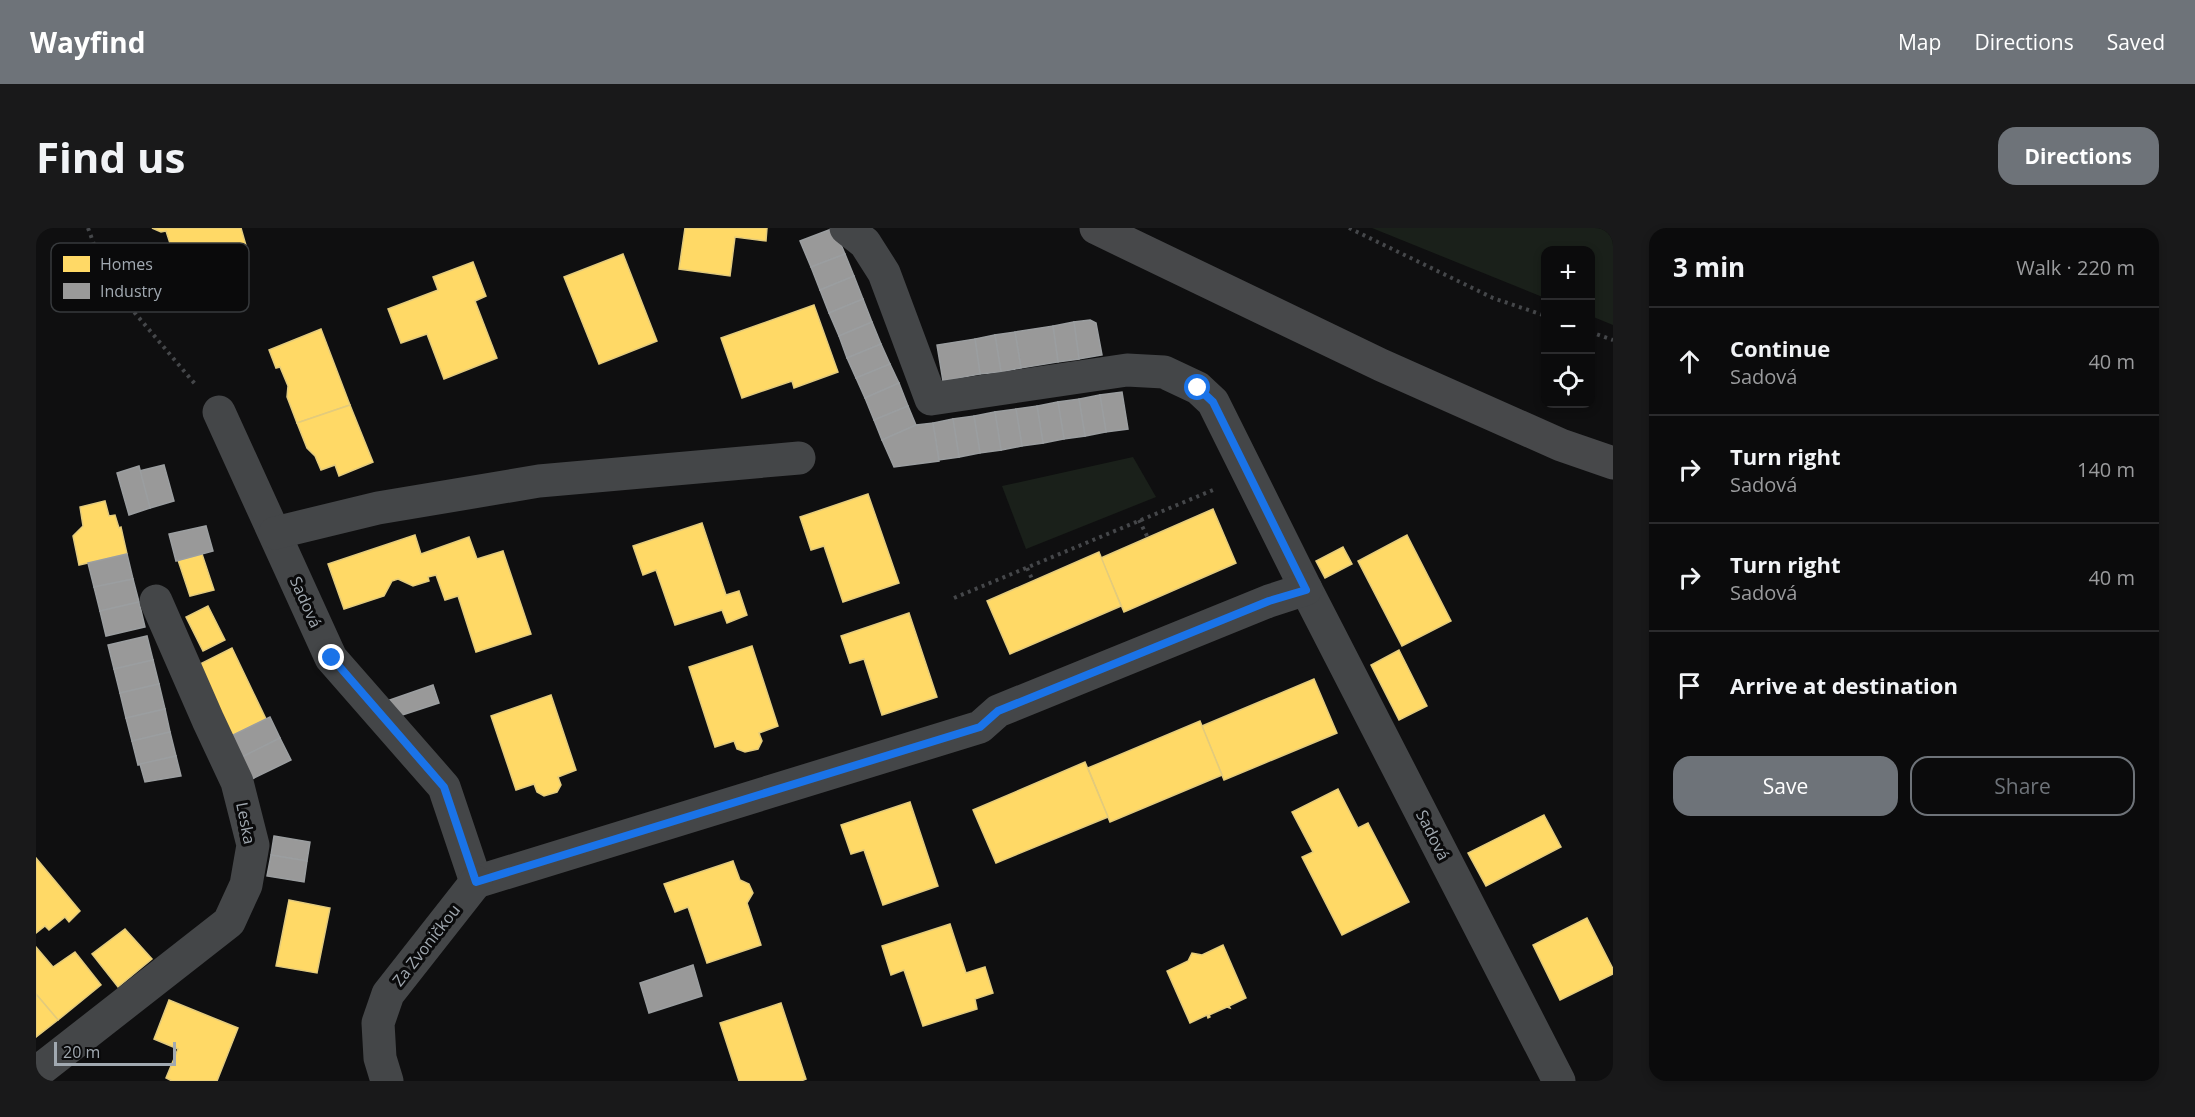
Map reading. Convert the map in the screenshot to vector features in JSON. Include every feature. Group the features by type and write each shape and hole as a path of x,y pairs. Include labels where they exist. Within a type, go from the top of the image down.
{"main road":[{"path":"1096,228 1392,370 1561,445 1613,463"}],"street":[{"name":"Sadová","path":"846,228 865,243 884,273 931,399 1127,370 1164,372 1198,388 1213,402 1306,590 1559,1081"},
{"name":"Sadová","path":"219,412 332,658 444,787 476,882"},
{"path":"275,533 378,508 539,481 799,458"},
{"path":"476,882 980,727 998,711 1269,601 1306,590"},
{"name":"Leska","path":"36,1073 230,922 246,885 253,845 237,782 207,720 156,601"},
{"name":"Za Zvoničkou","path":"387,1081 380,1058 378,1023 388,994 476,882"}],"path":[{"path":"88,228 94,243"},
{"path":"1349,228 1493,298 1541,315"},
{"path":"135,312 219,412"},
{"path":"1595,334 1613,340"},
{"path":"954,598 1213,489 1218,499"},
{"path":"1139,520 1148,538"},
{"path":"1027,568 1033,581"}],"shaded area":[{"path":"1372,228 1613,228 1613,325 1595,318 1595,246 1541,246 1541,296"},
{"path":"1133,457 1156,497 1026,549 1002,486"}],"building: Homes":[{"path":"152,228 241,228 245,243 170,243 166,231 161,232"},
{"path":"685,228 767,228 766,241 735,237 730,276 679,269"},
{"path":"623,254 657,341 599,364 564,277"},
{"path":"473,262 486,296 475,301 497,358 444,379 427,334 401,343 388,309 438,290 433,277"},
{"path":"814,305 838,372 794,388 792,381 742,398 721,338"},
{"path":"321,329 350,405 297,423 287,397 288,386 280,367 276,368 269,350"},
{"path":"350,405 373,462 339,476 335,465 321,470 315,456 307,448 297,423"},
{"path":"868,494 899,583 843,602 824,546 811,550 800,517"},
{"path":"105,501 109,516 115,515 119,528 121,527 127,554 79,565 73,536 83,526 80,507"},
{"path":"1213,509 1236,563 1124,612 1101,558"},
{"path":"702,523 726,595 739,591 747,615 727,623 722,610 675,625 656,570 643,575 633,546"},
{"path":"415,535 421,554 469,537 477,559 503,551 531,634 476,652 458,596 445,600 436,575 428,577 429,581 413,586 398,579 392,581 384,596 344,609 328,564"},
{"path":"1407,535 1451,621 1402,646 1358,561"},
{"path":"1343,547 1352,564 1325,578 1316,561"},
{"path":"1099,552 1121,606 1010,654 987,601"},
{"path":"202,554 214,590 190,596 178,560"},
{"path":"208,606 225,640 203,651 186,617"},
{"path":"909,613 937,697 882,715 864,659 850,663 841,636"},
{"path":"752,646 778,726 759,733 762,741 758,749 745,752 737,749 734,741 715,747 689,667"},
{"path":"232,648 266,719 231,736 198,665"},
{"path":"1399,650 1427,706 1399,720 1371,665"},
{"path":"1314,679 1337,733 1224,780 1202,726"},
{"path":"551,695 576,770 558,777 561,785 557,792 544,796 537,792 534,784 516,790 491,716"},
{"path":"1200,721 1222,775 1110,822 1088,768"},
{"path":"1085,762 1108,817 996,863 973,810"},
{"path":"1338,789 1358,828 1368,823 1409,902 1342,935 1302,857 1313,852 1292,812"},
{"path":"910,802 938,886 883,905 864,850 851,854 841,825"},
{"path":"1544,815 1561,847 1486,886 1468,853"},
{"path":"36,858 80,911 69,922 65,917 49,930 45,926 36,933"},
{"path":"733,861 740,880 749,884 753,893 747,903 761,945 707,963 688,907 675,912 664,884"},
{"path":"289,900 330,908 317,973 276,966"},
{"path":"1587,918 1613,969 1613,974 1560,1000 1533,945"},
{"path":"950,924 966,973 985,967 993,993 975,999 977,1009 923,1026 904,970 891,975 882,946"},
{"path":"125,929 152,959 118,987 92,954"},
{"path":"1223,945 1246,998 1229,1006 1230,1008 1227,1007 1209,1015 1208,1018 1207,1015 1190,1023 1167,971 1188,961 1192,953 1202,955"},
{"path":"36,947 53,967 75,952 101,985 58,1020 36,994"},
{"path":"36,994 58,1020 36,1037"},
{"path":"169,1000 238,1028 217,1081 172,1081 166,1078 178,1049 154,1039"},
{"path":"781,1003 806,1079 801,1081 739,1081 720,1023"}],"building: Industry":[{"path":"834,228 845,254 811,267 800,241"},
{"path":"845,254 854,276 820,290 811,267"},
{"path":"854,276 863,299 829,313 820,290"},
{"path":"863,299 872,322 839,336 829,313"},
{"path":"1090,320 1096,323 1102,355 1079,359 1074,322"},
{"path":"872,322 881,344 847,358 839,336"},
{"path":"1074,322 1079,359 1058,362 1053,326"},
{"path":"1053,326 1058,362 1021,368 1015,332"},
{"path":"1015,332 1021,368 1001,372 995,335"},
{"path":"995,335 1001,372 980,374 975,339"},
{"path":"975,339 980,374 943,381 937,345"},
{"path":"881,344 890,364 856,378 847,358"},
{"path":"890,364 899,383 865,398 856,378"},
{"path":"899,383 908,406 874,420 865,398"},
{"path":"1122,392 1128,429 1106,432 1100,395"},
{"path":"1100,395 1106,432 1085,436 1079,399"},
{"path":"1079,399 1085,436 1064,439 1058,402"},
{"path":"1058,402 1064,439 1043,443 1037,406"},
{"path":"908,406 916,425 882,440 874,420"},
{"path":"1037,406 1043,443 1022,446 1016,409"},
{"path":"1016,409 1022,446 1001,450 995,412"},
{"path":"995,412 1001,450 980,453 974,416"},
{"path":"974,416 980,453 959,457 953,419"},
{"path":"953,419 959,457 939,460 933,423"},
{"path":"933,423 939,461 894,467 882,440 916,425"},
{"path":"164,465 174,501 150,508 139,471"},
{"path":"139,466 150,508 129,515 117,473"},
{"path":"206,526 213,551 176,561 169,534"},
{"path":"127,554 133,579 94,587 88,563"},
{"path":"133,579 139,602 100,611 94,587"},
{"path":"139,602 145,627 106,636 100,611"},
{"path":"147,636 153,660 114,669 108,645"},
{"path":"153,660 159,684 120,693 114,669"},
{"path":"159,684 165,709 126,718 120,693"},
{"path":"433,685 439,703 393,718 387,701"},
{"path":"165,709 170,732 132,741 126,718"},
{"path":"270,717 280,738 242,757 231,736"},
{"path":"170,732 176,756 138,765 132,741"},
{"path":"280,738 291,760 252,779 242,757"},
{"path":"176,756 181,776 145,782 140,764"},
{"path":"274,836 310,842 307,861 271,855"},
{"path":"271,855 307,861 304,882 267,876"},
{"path":"693,965 702,996 649,1013 640,983"}],"route":[{"path":"332,658 444,787 476,882 980,727 998,711 1269,601 1306,590 1213,402 1198,388"}]}
